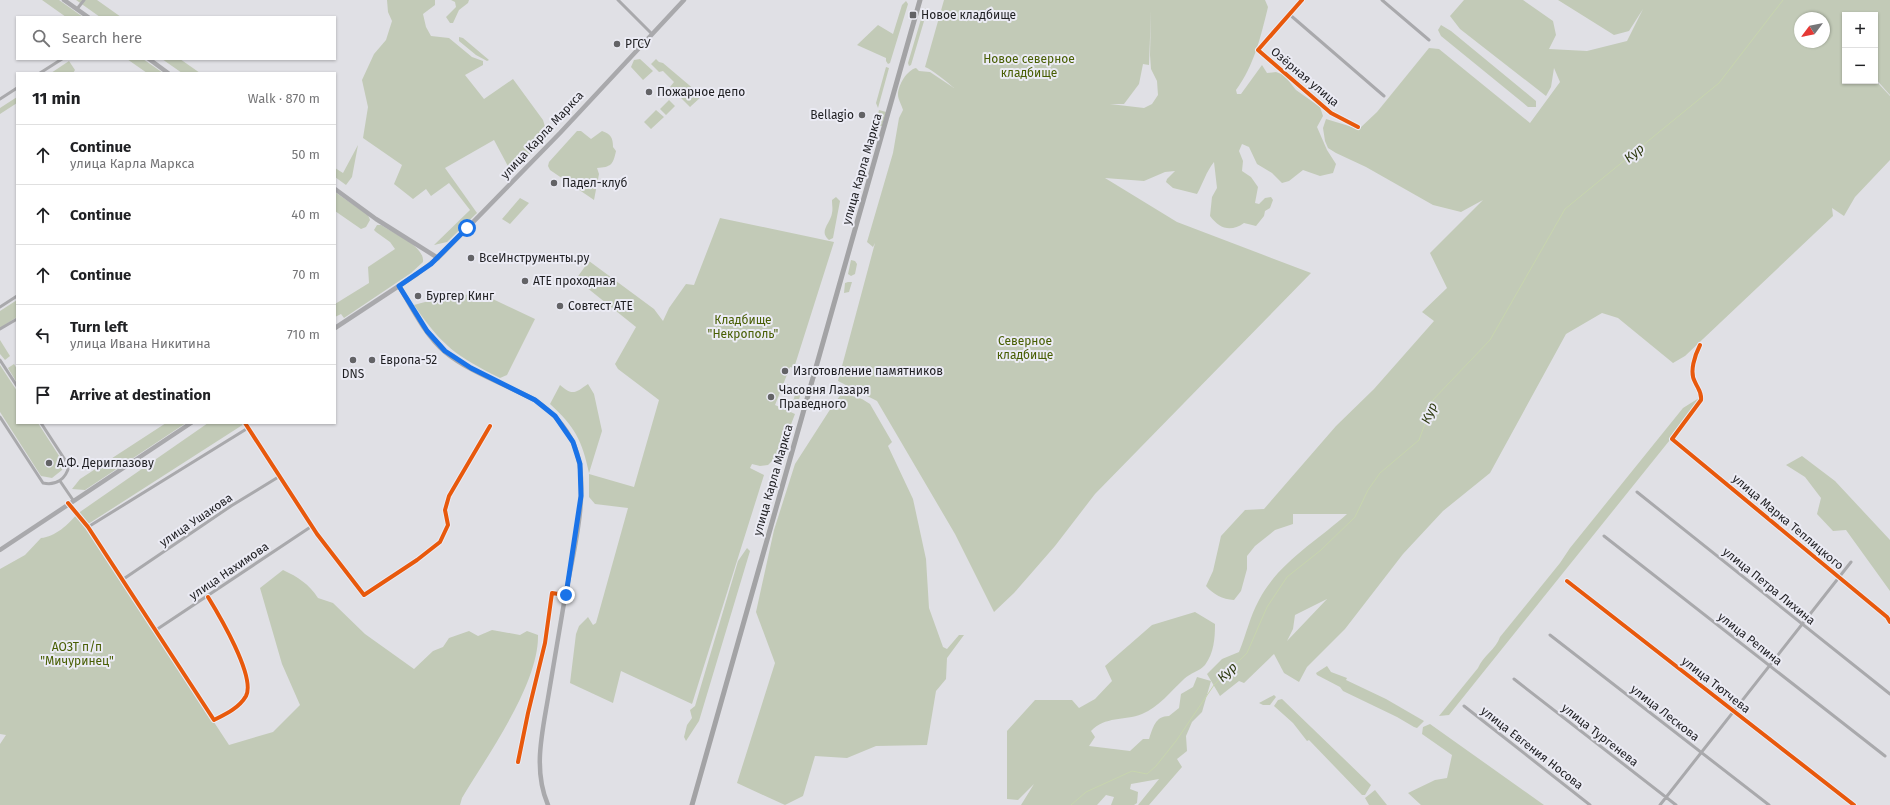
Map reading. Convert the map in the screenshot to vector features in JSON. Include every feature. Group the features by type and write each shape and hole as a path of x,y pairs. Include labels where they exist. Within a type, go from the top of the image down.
{"main road":[{"path":"64,0 87,16"},
{"name":"улица Карла Маркса","path":"336,327 399,286 438,258 684,0"},
{"name":"улица Карла Маркса","path":"692,805 920,0"},
{"path":"149,60 167,72"},
{"path":"336,190 376,220 438,258"},
{"path":"399,286 427,331 445,351 471,368 535,400 555,416 573,442 581,470 581,496 566,595 540,742 540,778 548,805"},
{"path":"0,550 70,502 189,424"}],"street":[{"path":"77,9 84,0"},
{"path":"618,0 652,34"},
{"name":"Озёрная улица","path":"1302,0 1258,50 1330,113 1358,127"},
{"path":"1382,0 1429,40"},
{"path":"1289,14 1384,96"},
{"path":"42,72 60,60"},
{"path":"0,99 16,89"},
{"path":"0,307 16,297"},
{"path":"0,330 16,319"},
{"name":"улица Марка Теплицкого","path":"1700,344 1693,375 1694,381 1701,391 1701,400 1672,439 1887,617 1890,622"},
{"path":"0,360 16,384"},
{"path":"0,417 43,483 53,484 60,481 65,476 69,466 42,424"},
{"path":"246,424 312,526 364,595 417,560 440,542 448,524 445,510 449,496 490,426"},
{"path":"88,527 248,428"},
{"name":"улица Ушакова","path":"122,580 232,506 280,476"},
{"path":"60,481 70,502 88,527 214,720 234,709 242,702 247,695 248,682 231,637 208,597"},
{"name":"улица Петра Лихина","path":"1637,492 1890,694"},
{"name":"улица Нахимова","path":"156,630 208,597 312,526"},
{"name":"улица Репина","path":"1604,536 1885,756"},
{"path":"1660,805 1851,562"},
{"name":"улица Тютчева","path":"1567,581 1854,805"},
{"path":"518,762 528,712 545,642 552,593 566,595"},
{"name":"улица Лескова","path":"1550,635 1769,805"},
{"name":"улица Тургенева","path":"1514,679 1676,805"},
{"name":"улица Евгения Носова","path":"1464,706 1590,805"}],"green space":[{"path":"42,0 59,0 82,16 65,16"},
{"path":"76,0 97,0 120,16 99,16"},
{"path":"387,0 435,0 435,5 423,14 426,27 431,36 449,38 472,57 483,61 483,65 465,75 484,99 513,79 543,120 547,133 541,143 511,172 494,140 445,168 477,213 447,242 434,245 470,210 449,183 431,196 426,189 413,199 394,184 402,165 363,138 368,107 362,80 374,54 386,40 392,21 388,12"},
{"path":"451,0 469,0 468,3 459,10 453,23 450,23 446,17 456,7 455,2"},
{"name":"Северное кладбище","path":"944,0 1265,0 1268,7 1260,40 1248,71 1236,90 1237,94 1241,94 1262,65 1267,73 1276,72 1284,75 1296,90 1320,107 1323,116 1317,127 1327,150 1336,164 1333,173 1320,176 1303,170 1289,181 1282,183 1272,173 1257,164 1249,147 1242,144 1239,151 1243,161 1242,171 1251,177 1258,187 1255,203 1259,204 1265,198 1271,197 1273,200 1270,208 1265,211 1264,216 1256,226 1244,223 1234,228 1225,228 1217,224 1210,216 1212,197 1217,188 1214,162 1197,194 1173,188 1166,182 1175,171 1165,172 1144,181 1105,178 1177,222 1311,273 1095,494 1055,546 1014,593 994,612 955,534 877,401 838,381 875,243 873,247 867,242 893,153 899,118 903,110 898,97 898,91 906,75 916,68 919,71 930,72 954,88 936,73 925,67","holes":["1151,10 1151,69 1157,81 1158,95 1152,104 1144,108 1110,104 1124,104 1139,84 1143,64 1149,65"]},
{"path":"1464,0 1523,0 1553,21 1556,35 1549,49 1587,51 1627,41 1643,9 1629,31 1614,35 1558,0 1890,0 1890,95 1878,81 1878,12 1842,12 1842,84 1878,83 1890,96 1890,160 1855,197 1844,216 1832,208 1833,216 1685,356 1673,363 1618,318 1602,313 1566,334 1490,473 1443,511 1403,554 1345,629 1307,667 1299,682 1284,673 1274,654 1244,683 1239,681 1220,696 1207,674 1222,659 1239,652 1253,612 1267,587 1299,553 1347,514 1293,514 1293,524 1275,530 1255,546 1247,556 1247,569 1241,591 1234,600 1218,596 1206,586 1213,571 1221,536 1245,510 1264,509 1336,426 1374,389 1434,321 1422,312 1447,288 1430,253 1483,200 1461,212 1433,205 1366,167 1328,148 1325,141 1323,128 1326,119 1359,129 1377,112 1429,48 1439,49 1530,123 1560,82 1554,68 1551,87 1546,96 1460,29 1450,16","holes":["1327,599 1287,641 1293,629 1295,615"]},
{"path":"906,1 908,4 890,63 888,64 886,58 857,45 878,25 893,34 902,5"},
{"path":"926,8 927,11 911,65 909,66 908,63 924,9"},
{"path":"1441,25 1451,31 1536,101 1536,107 1528,107 1441,36 1438,30"},
{"path":"459,37 463,38 489,60 487,61 476,55 459,41"},
{"path":"640,59 653,71 643,80 631,67 634,60"},
{"path":"656,59 663,63 702,96 690,107 670,87 674,82 663,71 659,72 651,64"},
{"path":"128,60 144,60 162,72 146,72"},
{"path":"163,60 181,60 199,72 181,72"},
{"path":"69,61 75,70 74,72 52,72"},
{"path":"886,67 889,68 878,108 876,103"},
{"path":"16,98 16,104 0,114 0,108"},
{"path":"669,100 675,106 666,115 660,109"},
{"path":"656,110 664,117 651,129 644,122"},
{"path":"879,110 886,112 882,126 875,126"},
{"path":"577,131 581,131 591,139 602,131 605,132 611,137 613,147 616,151 611,164 605,167 597,168 599,174 594,200 550,170 548,166 549,162"},
{"path":"358,145 352,177 346,185 336,178 336,169 343,173"},
{"path":"336,193 368,215 370,220 366,227 361,229 336,212"},
{"path":"836,197 840,201 833,238 829,240 826,237 825,230 831,217 832,200"},
{"path":"520,198 529,203 510,224 502,219"},
{"name":"Кладбище \"Некрополь\"","path":"720,218 834,242 794,368 790,367 775,405 795,414 780,453 768,465 760,466 752,464 750,468 764,475 692,704 621,671 613,703 570,683 576,634 579,626 588,617 593,625 596,623 628,508 595,504 589,497 589,474 634,487 659,400 618,369 615,364 636,327 576,279 589,261 654,309 663,321 669,308 686,284 694,285"},
{"path":"377,225 381,225 407,240 419,251 423,262 411,273 344,318 341,314 336,316 336,303 369,283 368,267 395,249 390,242 374,230"},
{"path":"851,260 855,261 857,264 855,274 851,276 848,274"},
{"path":"852,282 849,292 844,293 845,283"},
{"path":"478,292 535,319 507,375 500,378 472,363 451,349 433,331 414,305"},
{"path":"16,301 16,318 0,328 0,311"},
{"path":"0,340 10,356 5,360 0,354"},
{"path":"14,364 16,367 16,381 8,368"},
{"path":"0,365 16,389 16,424 39,424 63,462 62,470 52,478 41,476 0,412"},
{"path":"588,384 594,394 602,431 589,473 576,435 566,420 550,404 560,385 568,391 574,392 580,390"},
{"path":"787,384 797,389 799,385 803,386 797,406 792,405 796,391 786,386"},
{"path":"842,393 862,399 870,404 892,442 888,446 913,499 926,559 929,608 943,647 947,649 959,635 964,635 947,658 946,679 936,691 927,745 876,746 847,758 815,756 803,796 785,805 737,783 775,663 756,612 774,530 795,464"},
{"path":"1699,398 1698,405 1449,715 1439,716 1560,563 1570,548 1683,408"},
{"path":"164,424 184,424 85,490 72,489 80,479"},
{"name":"АОЗТ п/п \"Мичуринец\"","path":"207,424 244,424 85,526 229,745 273,732 300,705 282,664 260,588 283,570 303,581 318,598 333,603 365,634 414,669 433,651 443,647 449,638 469,631 478,636 492,630 520,635 527,631 538,635 536,654 530,675 521,697 510,719 462,798 460,805 0,805 0,744 6,735 0,734 0,569 25,555 41,538 56,533 70,522 77,514"},
{"path":"1802,456 1835,481 1890,540 1890,591 1846,530 1833,531 1817,514 1821,498 1805,477 1786,465"},
{"path":"747,548 750,551 699,721 686,741 684,737 687,725 692,718 690,710 695,706 738,561"},
{"path":"1195,612 1215,624 1212,650 1205,665 1186,677 1159,703 1148,711 1135,716 1102,723 1091,731 1095,737 1089,746 1130,751 1143,739 1149,739 1153,727 1158,720 1169,716 1179,708 1181,694 1193,687 1197,677 1211,681 1202,712 1192,722 1186,736 1187,751 1177,759 1182,767 1149,805 1138,805 1159,779 1131,784 1130,789 1138,792 1137,803 1134,805 1111,805 1114,797 1106,795 1097,805 1021,805 1034,784 1018,800 1007,799 1007,731 1035,700 1072,700 1079,708 1095,699 1112,681 1105,666 1152,625"},
{"path":"1327,666 1331,672 1347,678 1346,680 1386,699 1424,721 1417,728 1414,727 1397,717 1343,691 1340,687 1317,675 1316,673"},
{"path":"1274,695 1276,697 1270,705 1263,705 1259,703"},
{"path":"1282,699 1371,785 1365,795 1362,795 1309,740 1307,741 1293,723 1274,706 1278,700"},
{"path":"1430,724 1544,805 1421,805 1408,793 1435,780 1447,778 1452,755 1422,734 1423,727"},
{"path":"1375,790 1387,805 1369,805 1365,798"}],"waterway":[{"name":"Кур","path":"1071,805 1086,792 1132,771 1147,774 1156,766 1176,741 1214,685 1247,653 1267,607 1287,577 1321,550 1355,517 1368,490 1380,473 1419,440 1426,421 1430,403 1490,340 1565,209 1719,83 1783,0"}],"cycle path":[{"path":"1302,0 1258,50 1331,113 1358,127"},
{"path":"1700,345 1695,358 1693,378 1700,393 1701,400 1672,439 1887,617 1890,622"},
{"path":"246,424 317,534 364,595 417,560 440,542 448,525 445,510 449,496 490,426"},
{"path":"68,503 88,527 214,720 240,704 246,696 248,687 246,675 235,646 208,597"},
{"path":"1567,581 1854,805"},
{"path":"518,762 545,643 552,593 565,595"}],"place":[{"name":"Новое кладбище","path":"913,15"},
{"name":"РГСУ","path":"617,44"},
{"name":"Пожарное депо","path":"649,92"},
{"name":"Bellagio","path":"862,115"},
{"name":"Падел-клуб","path":"554,183"},
{"name":"ВсеИнструменты.ру","path":"471,258"},
{"name":"АТЕ проходная","path":"525,281"},
{"name":"Бургер Кинг","path":"418,296"},
{"name":"Совтест АТЕ","path":"560,306"},
{"name":"DNS","path":"353,360"},
{"name":"Европа-52","path":"372,360"},
{"name":"Изготовление памятников","path":"785,371"},
{"name":"Часовня Лазаря Праведного","path":"771,397"},
{"name":"А.Ф. Дериглазову","path":"49,463"}],"route":[{"path":"467,228 431,264 399,286 427,331 445,351 471,368 513,388 546,407 555,416 573,442 577,452 582,476 574,549 566,595"}],"park label":[{"name":"Новое северное кладбище","path":"1029,66"}]}
